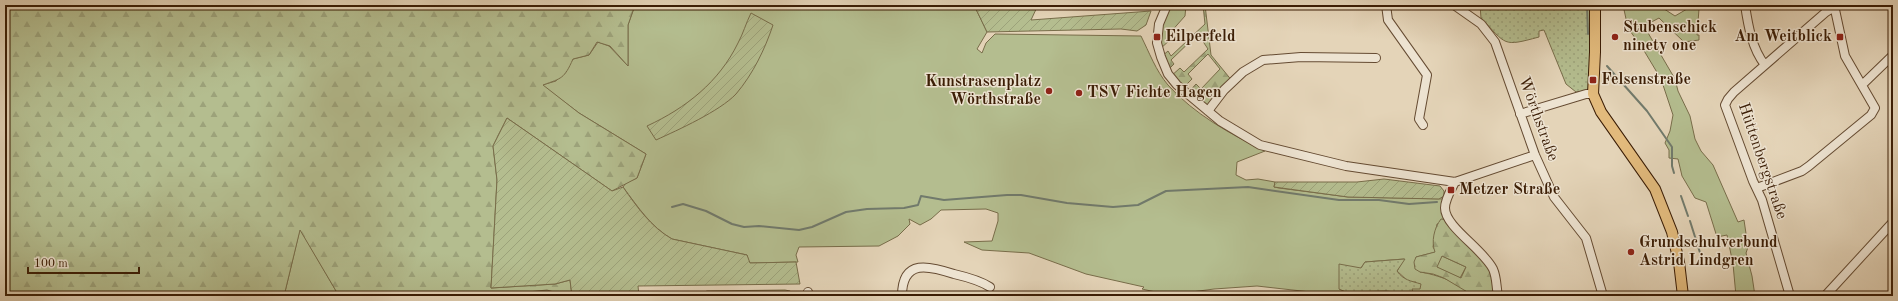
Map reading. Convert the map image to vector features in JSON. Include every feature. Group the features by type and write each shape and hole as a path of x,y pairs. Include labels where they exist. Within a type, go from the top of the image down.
{"main road":[{"path":"1595,5 1596,52 1593,94 1602,112 1655,189 1672,232 1679,262 1684,296"}],"street":[{"path":"1167,5 1161,16 1157,43 1161,58 1168,74 1174,82 1220,121 1260,145 1346,166 1455,182 1535,155"},
{"path":"1386,5 1388,20 1427,75 1419,119 1423,125"},
{"name":"Wörthstraße","path":"1454,5 1481,24 1495,42 1535,155 1554,197 1586,238 1603,296"},
{"path":"1745,5 1752,38 1761,60 1765,65 1834,6 1845,56 1875,108 1871,115 1818,160 1802,171 1757,188"},
{"path":"1862,85 1893,55"},
{"path":"1208,111 1224,90 1243,72 1263,60 1302,57 1376,58"},
{"name":"Hüttenbergstraße","path":"1765,65 1734,92 1725,105 1753,181 1762,200 1790,296"},
{"path":"1520,114 1586,94 1593,94"},
{"path":"1455,182 1447,198 1445,209 1449,220 1456,229 1483,254 1493,269 1498,284 1498,296"},
{"path":"1825,296 1893,222"},
{"path":"902,296 903,284 908,274 916,268 930,266 982,282 990,287"}],"green space":[{"path":"5,5 635,5 628,25 628,66 610,46 597,42 589,55 573,59 562,77 543,85 579,113 646,154 637,178 612,191 507,118 493,146 497,180 491,288 555,284 570,280 572,296 558,296 554,292 547,290 490,296 339,296 300,230 284,296 5,296"},
{"path":"635,5 974,5 987,32 977,49 982,53 986,43 995,34 1141,36 1160,74 1178,95 1213,122 1239,138 1265,151 1237,162 1236,175 1246,180 1258,179 1275,182 1274,187 1279,188 1348,197 1447,199 1449,220 1437,224 1433,247 1436,252 1416,257 1420,272 1449,280 1463,287 1474,296 1432,296 1413,294 1412,289 1416,282 1409,282 1397,271 1404,259 1365,262 1361,268 1339,289 1346,292 1346,296 1257,286 1214,289 1169,295 1142,289 1144,287 1086,274 1029,253 982,250 964,242 992,241 998,221 998,213 986,209 941,210 931,219 920,225 909,219 910,224 898,236 879,246 799,247 796,255 798,262 749,263 747,255 672,239 651,223 623,187 626,183 637,178 646,154 579,113 542,85 556,81 573,59 589,55 598,42 609,46 628,66 628,25"},
{"path":"974,5 1038,5 1031,20 1151,11 1146,25 1137,31 1121,29 987,32"},
{"path":"1167,5 1186,5 1185,16 1169,34 1172,38 1159,50 1161,16"},
{"path":"1203,5 1205,5 1211,55 1233,82 1208,111 1187,94 1196,84 1201,89 1220,69 1208,54 1188,74 1192,79 1182,89 1170,77 1180,68 1184,72 1208,49 1198,34 1171,60 1174,64 1167,71 1161,57 1168,51 1171,56 1205,24"},
{"path":"1480,5 1591,5 1590,91 1576,92 1566,84 1544,30 1539,31 1539,37 1511,43 1501,39 1481,18"},
{"path":"1623,5 1658,5 1675,16 1687,9 1699,9 1697,35 1699,35 1699,40 1684,42 1659,18 1644,26 1675,79 1678,91 1690,116 1695,139 1701,151 1713,165 1738,222 1744,220 1748,247 1746,253 1755,296 1736,296 1733,264 1727,235 1717,237 1706,202 1695,198 1682,176 1678,159 1669,158 1669,150 1665,143 1670,131 1673,115 1661,79 1628,28"},
{"path":"751,13 773,25 758,61 748,78 736,94 720,107 698,120 656,140 647,126 675,111 711,82 730,57 740,40"},
{"path":"507,118 612,191 623,187 651,223 672,239 747,255 750,263 796,262 800,284 638,286 639,296 572,296 570,280 555,284 491,288 497,180 493,146"},
{"path":"1384,179 1440,186 1444,191 1444,196 1439,199 1348,197 1274,187 1275,182 1357,182"},
{"path":"1441,219 1449,220 1493,269 1498,296 1474,296 1444,278 1433,274 1420,272 1415,269 1414,262 1416,257 1435,252 1433,240","holes":["1442,256 1466,267 1461,278 1437,267"]},
{"path":"300,229 339,296 284,296"},
{"path":"1442,256 1466,267 1460,278 1436,267"},
{"path":"1405,259 1397,271 1405,278 1421,284 1420,289 1412,289 1413,294 1386,291 1346,292 1339,289 1339,264 1361,268 1365,262"},
{"path":"547,290 554,292 558,296 490,296"},
{"path":"707,291 790,291 796,296 693,296"},
{"path":"1386,291 1432,296 1346,296 1346,292"}],"waterway":[{"path":"5,13 7,5"},
{"path":"1587,5 1588,34"},
{"path":"1607,66 1647,111 1672,147 1672,166 1674,173"},
{"path":"672,207 683,204 706,211 732,224 744,227 759,226 799,230 812,227 846,212 867,209 904,208 918,205 921,196 944,200 1021,195 1067,203 1113,207 1138,205 1166,191 1248,187 1339,200 1379,200 1409,204 1437,202"},
{"path":"1681,196 1688,216"},
{"path":"1690,221 1702,259"}],"place":[{"name":"Eilperfeld","path":"1157,37"},
{"name":"Stubenschick ninety one","path":"1615,37"},
{"name":"Am Weitblick","path":"1840,37"},
{"name":"Felsenstraße","path":"1593,80"},
{"name":"Kunstrasenplatz Wörthstraße","path":"1049,91"},
{"name":"TSV Fichte Hagen","path":"1079,93"},
{"name":"Metzer Straße","path":"1451,190"},
{"name":"Grundschulverbund Astrid Lindgren","path":"1631,252"}]}
